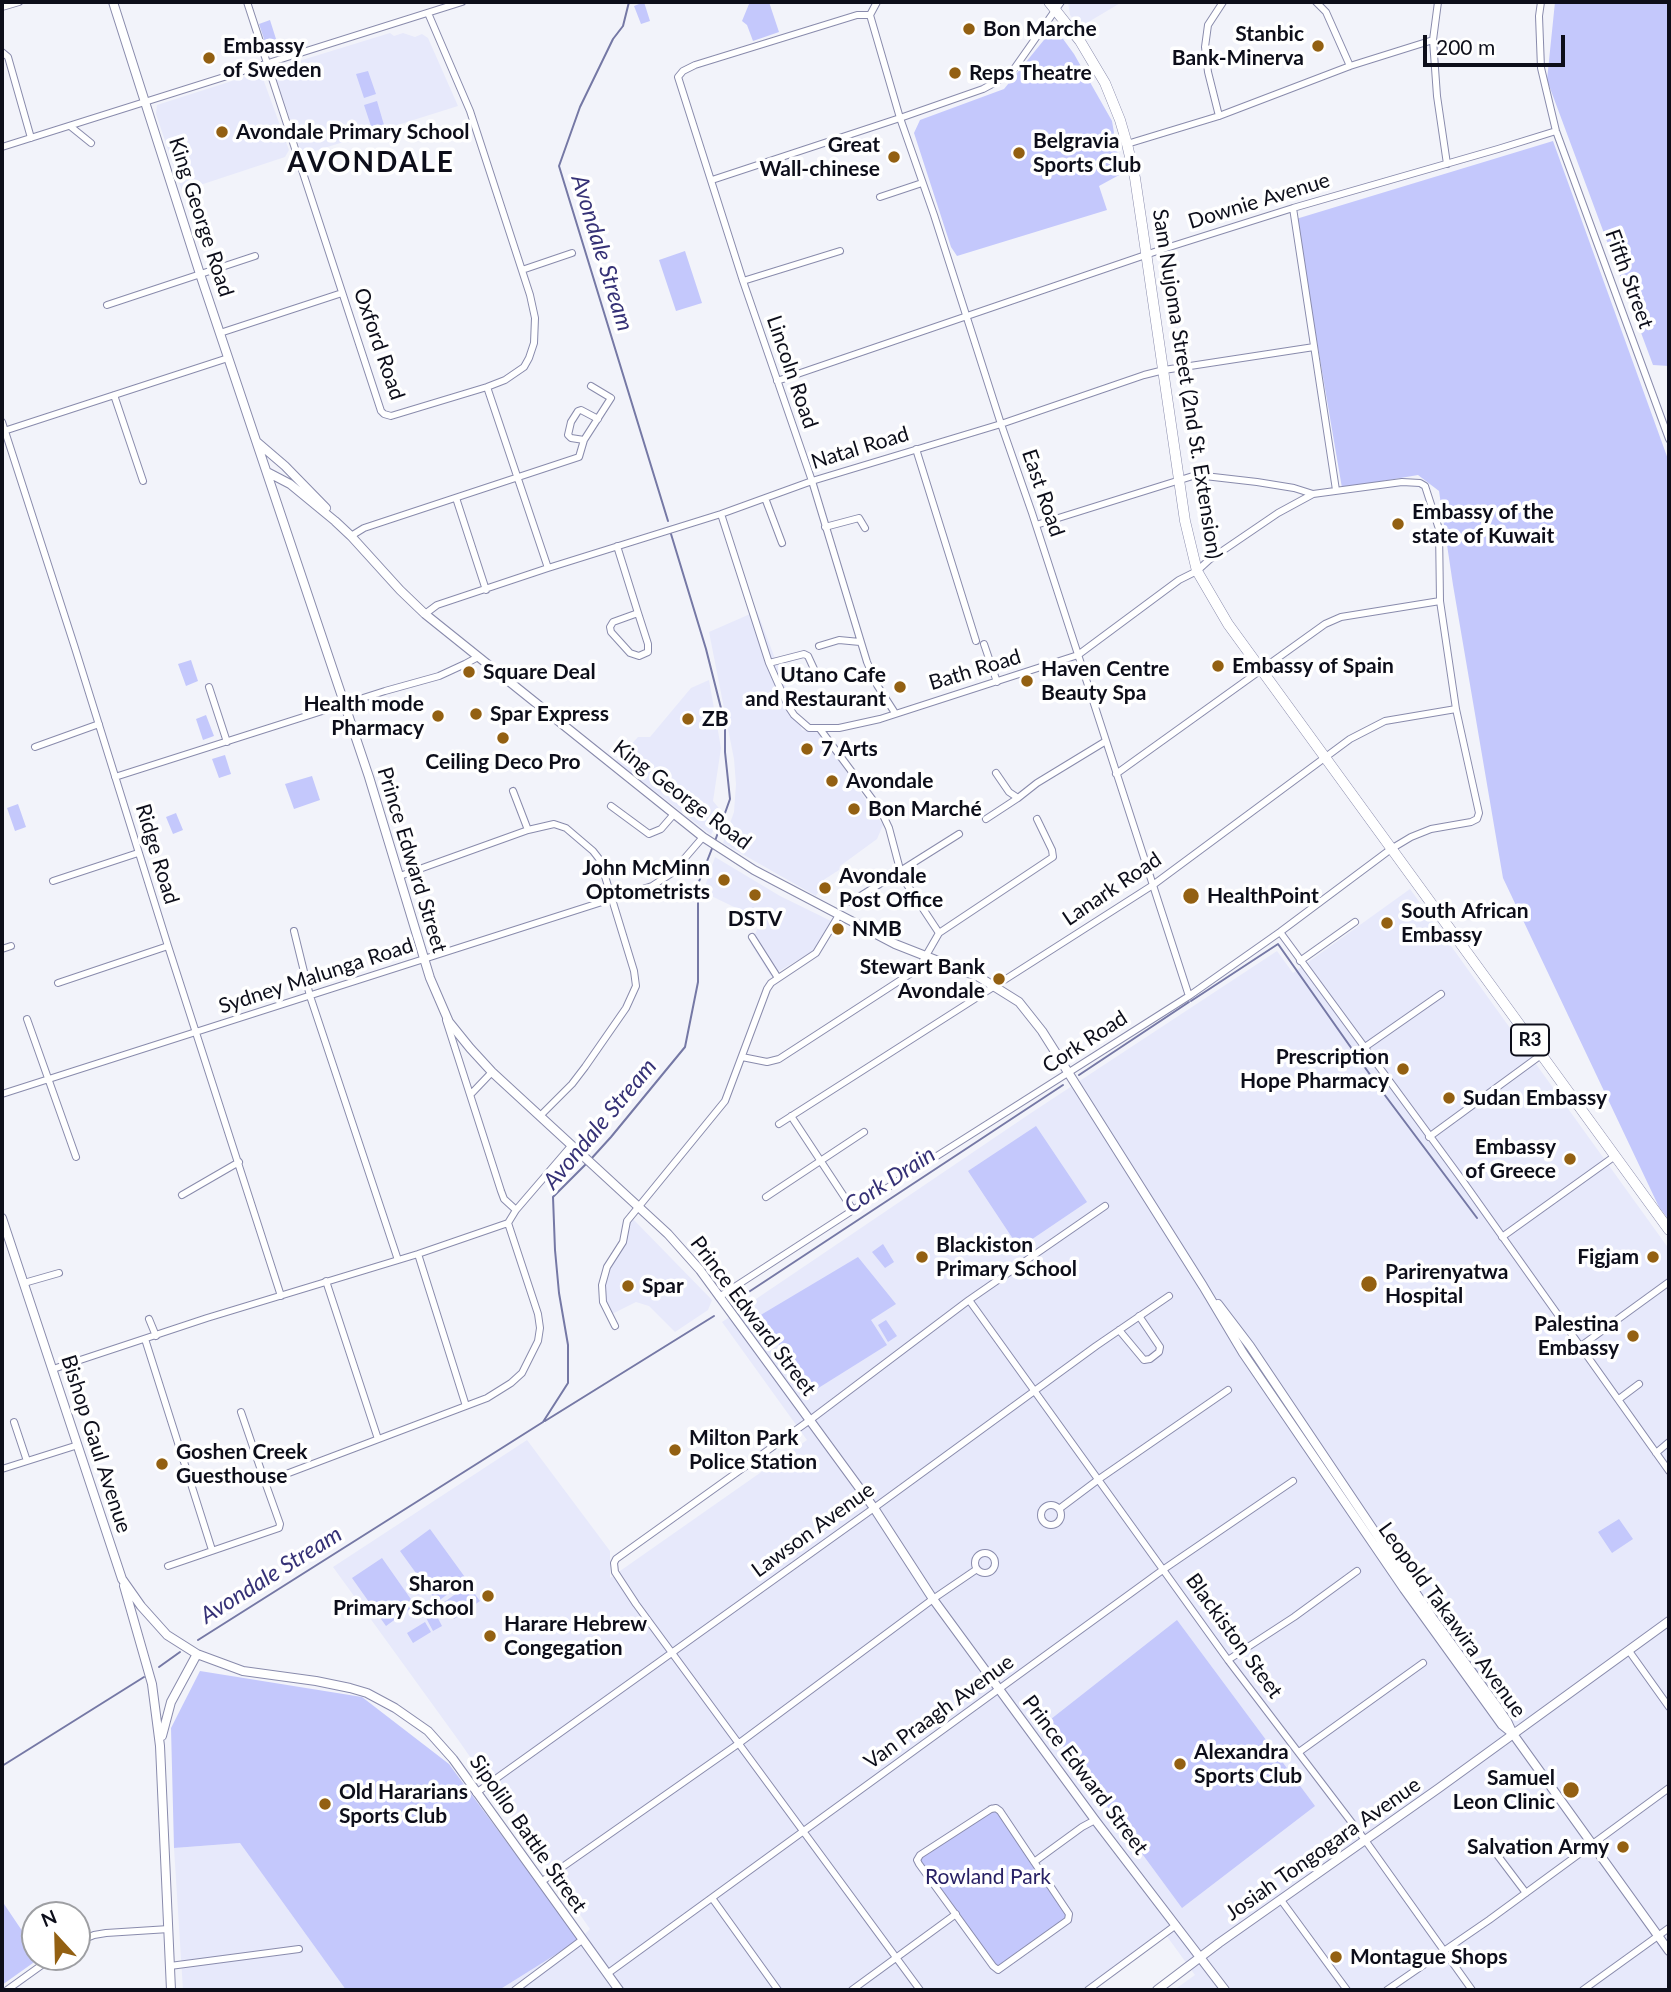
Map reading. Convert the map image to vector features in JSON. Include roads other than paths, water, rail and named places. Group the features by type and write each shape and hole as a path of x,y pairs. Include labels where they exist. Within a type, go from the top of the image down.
{"highway":[{"name":"Sam Nujoma Street (2nd St. Extension)","path":"1055,4 1105,83 1127,144 1147,255 1185,521 1197,571 1218,609 1324,757 1669,1230"}],"main road":[{"name":"King George Road","path":"113,2 257,442 285,466 332,514 335,521"},
{"name":"Prince Edward Street","path":"257,442 400,876 424,960 442,1008 458,1034 492,1072 668,1234 690,1258 874,1508 933,1599 1224,1990"},
{"path":"267,472 285,466"},
{"name":"King George Road","path":"267,472 290,484 335,521 425,614 703,837 724,852 895,944 995,986 1019,1002 1033,1018 1068,1073"},
{"path":"276,502 280,493 290,484"},
{"name":"Leopold Takawira Avenue","path":"1068,1073 1243,1353 1404,1589 1502,1725 1513,1734 1593,1843 1669,1951"},
{"name":"Bishop Gaul Avenue","path":"2,1217 122,1579 141,1606 167,1634 197,1654"},
{"path":"122,1579 152,1684 160,1746 171,1990"},
{"name":"Josiah Tongogara Avenue","path":"1157,1990 1669,1621"},
{"path":"160,1746 172,1702 197,1654"},
{"name":"Sipolilo Battle Street","path":"197,1654 243,1671 332,1683 350,1688 382,1700 428,1731 477,1793 619,1990"}],"street":[{"path":"2,7 19,2"},
{"name":"Oxford Road","path":"247,2 377,400 384,414 396,415 487,387"},
{"path":"2,147 428,13 447,4 462,2"},
{"path":"870,15 877,2"},
{"path":"1219,116 1205,47 1208,25 1223,2"},
{"path":"1316,2 1326,12 1350,66"},
{"path":"1438,2 1433,40 1437,96 1447,164"},
{"name":"Fifth Street","path":"1541,2 1541,68 1556,131 1669,439"},
{"path":"712,180 983,89 1014,69 1055,4"},
{"path":"428,13 470,111 536,318 534,343 524,367 505,380 487,387 548,568"},
{"name":"Lincoln Road","path":"870,15 857,15 703,62 683,71 678,77 743,281 812,481 860,642 877,685 895,713"},
{"name":"East Road","path":"870,15 900,118 1189,996"},
{"path":"1127,144 1219,116 1350,66 1433,40"},
{"path":"2,52 8,57 31,138"},
{"path":"70,126 91,143"},
{"name":"Downie Avenue","path":"777,381 1293,208 1556,131"},
{"path":"880,197 922,183"},
{"path":"1293,208 1336,490"},
{"path":"743,281 840,251"},
{"path":"522,270 572,253"},
{"path":"107,305 255,256"},
{"path":"220,333 342,293"},
{"name":"Natal Road","path":"425,614 438,606 548,568 721,514 812,481 1001,424 1084,394 1164,370 1314,347"},
{"path":"4,431 229,358"},
{"path":"591,386 611,398"},
{"path":"351,536 364,528 579,457 584,440 615,391"},
{"path":"114,395 143,481"},
{"path":"584,440 568,436 571,422 578,411 598,419"},
{"name":"Ridge Road","path":"2,422 281,1296"},
{"path":"916,449 976,641"},
{"path":"1036,525 1196,475 1294,488 1313,494"},
{"name":"Bath Road","path":"820,729 839,728 880,719 1078,654 1179,580 1197,571 1278,513 1313,494 1412,481 1425,486 1439,529 1440,601"},
{"path":"456,498 486,590"},
{"path":"765,498 782,543"},
{"path":"721,514 778,686 794,715 809,728 820,729 884,816 900,871 939,933"},
{"path":"825,527 859,518 865,528"},
{"path":"617,546 649,648 648,652 639,656 629,653 610,629 613,622 638,613"},
{"path":"1116,774 1261,668 1319,627 1335,619 1440,601 1455,709"},
{"path":"819,646 839,640 860,642"},
{"path":"984,644 997,682"},
{"path":"769,663 804,654 808,656 814,669"},
{"path":"115,778 439,676 478,657"},
{"path":"209,687 227,742"},
{"name":"Lanark Road","path":"779,1124 1153,885 1361,732 1385,721 1455,709"},
{"name":"Cork Road","path":"719,1297 1189,996 1391,849 1418,833 1477,819 1479,813 1455,709"},
{"path":"35,747 99,724"},
{"path":"986,819 1037,783 1106,741"},
{"path":"996,773 1009,792 1018,798"},
{"path":"513,791 528,831"},
{"path":"611,806 649,834 661,829 674,814"},
{"path":"742,1057 767,1062 779,1059 908,976 920,965 939,933 1053,857 1037,819"},
{"path":"400,876 554,824 566,828 596,854 634,971 636,986 626,1008 585,1067 540,1116"},
{"path":"851,902 959,834"},
{"name":"Sydney Malunga Road","path":"2,1094 652,886 680,866 703,837"},
{"path":"53,881 138,853"},
{"path":"615,1326 603,1302 602,1285 611,1261 623,1242 627,1221 725,1101 767,989 778,978 816,953 839,915"},
{"path":"1300,961 1355,922"},
{"path":"294,931 310,996 398,1260"},
{"path":"1280,932 1669,1471"},
{"path":"752,937 778,978"},
{"path":"2,949 11,946"},
{"path":"58,983 168,946"},
{"path":"1365,1047 1441,995"},
{"path":"442,1008 500,1191 508,1204 516,1210"},
{"path":"27,1019 76,1157"},
{"path":"1429,1137 1541,1055"},
{"path":"471,1094 492,1072"},
{"path":"791,1116 853,1210"},
{"path":"766,1197 864,1132"},
{"path":"53,1369 508,1223 571,1146"},
{"path":"1502,1237 1615,1156"},
{"path":"182,1195 239,1162"},
{"path":"920,1990 672,1653 615,1572 614,1563 969,1300 1105,1206"},
{"path":"265,1482 487,1398 522,1373 538,1340 540,1328 538,1314 508,1223"},
{"path":"418,1254 466,1406"},
{"path":"24,1283 59,1273"},
{"path":"326,1281 378,1439"},
{"path":"1581,1346 1669,1282"},
{"name":"Lawson Avenue","path":"477,1793 1169,1296"},
{"name":"Blackiston Steet","path":"969,1300 1228,1660 1365,1840 1472,1990"},
{"path":"1119,1330 1144,1360 1150,1359 1159,1352 1160,1347 1139,1316"},
{"path":"149,1318 156,1336"},
{"path":"145,1339 212,1550"},
{"path":"1619,1399 1639,1384"},
{"path":"1059,1510 1099,1479 1228,1390"},
{"path":"168,1566 279,1528 280,1524 241,1412"},
{"path":"14,1422 27,1461"},
{"path":"1656,1453 1669,1442"},
{"path":"2,1469 78,1445"},
{"name":"Van Praagh Avenue","path":"607,1974 1164,1569 1293,1481"},
{"path":"541,1882 738,1744 977,1569"},
{"path":"1228,1660 1357,1571"},
{"path":"1629,1651 1669,1707"},
{"path":"1299,1752 1423,1663"},
{"path":"1387,1990 1444,1952 1669,1788"},
{"path":"996,1808 1069,1911 1070,1917 998,1970 956,1914 917,1860 920,1855 996,1808"},
{"path":"1034,1862 1096,1820"},
{"path":"1495,1852 1526,1893"},
{"path":"712,1898 778,1990"},
{"path":"1282,1900 1347,1990"},
{"path":"852,1990 956,1914"},
{"path":"1088,1990 1176,1925"},
{"path":"1583,1990 1669,1928"},
{"path":"91,1936 169,1929"},
{"path":"515,1990 582,1940"},
{"path":"170,1966 299,1949"},
{"path":"8,1990 34,1971"}],"waterway":[{"name":"Avondale Stream","path":"629,2 623,26 613,39 580,107 559,166 668,521"},
{"name":"Avondale Stream","path":"671,534 706,649 725,724 730,799 715,841"},
{"name":"Avondale Stream","path":"591,1159 685,1047 698,982 698,884 713,846"},
{"name":"Cork Drain","path":"1191,1001 1278,944 1371,1076"},
{"name":"Cork Drain","path":"1079,1075 1189,1002"},
{"name":"Cork Drain","path":"1375,1082 1477,1218"},
{"name":"Cork Drain","path":"735,1301 1063,1085"},
{"name":"Avondale Stream","path":"198,1640 543,1422 568,1383 568,1345 559,1293 553,1197 587,1163"},
{"name":"Cork Drain","path":"545,1421 714,1316"},
{"name":"Avondale Stream","path":"159,1667 180,1652"},
{"name":"Avondale Stream","path":"2,1766 144,1677"}],"place":[{"name":"Bon Marche","path":"969,29"},
{"name":"Stanbic Bank-Minerva","path":"1318,46"},
{"name":"Embassy of Sweden","path":"209,58"},
{"name":"Reps Theatre","path":"955,73"},
{"name":"Avondale Primary School","path":"222,132"},
{"name":"Belgravia Sports Club","path":"1019,153"},
{"name":"Great Wall-chinese","path":"894,157"},
{"name":"Embassy of the state of Kuwait","path":"1398,524"},
{"name":"Embassy of Spain","path":"1218,666"},
{"name":"Square Deal","path":"469,672"},
{"name":"Haven Centre Beauty Spa","path":"1027,681"},
{"name":"Utano Cafe and Restaurant","path":"900,687"},
{"name":"Spar Express","path":"476,714"},
{"name":"Health mode Pharmacy","path":"438,716"},
{"name":"ZB","path":"688,719"},
{"name":"Ceiling Deco Pro","path":"503,738"},
{"name":"7 Arts","path":"807,749"},
{"name":"Avondale","path":"832,781"},
{"name":"Bon Marché","path":"854,809"},
{"name":"John McMinn Optometrists","path":"724,880"},
{"name":"Avondale Post Office","path":"825,888"},
{"name":"DSTV","path":"755,895"},
{"name":"HealthPoint","path":"1191,896"},
{"name":"South African Embassy","path":"1387,923"},
{"name":"NMB","path":"838,929"},
{"name":"Stewart Bank Avondale","path":"999,979"},
{"name":"Prescription Hope Pharmacy","path":"1403,1069"},
{"name":"Sudan Embassy","path":"1449,1098"},
{"name":"Embassy of Greece","path":"1570,1159"},
{"name":"Blackiston Primary School","path":"922,1257"},
{"name":"Figjam","path":"1653,1257"},
{"name":"Parirenyatwa Hospital","path":"1369,1284"},
{"name":"Spar","path":"628,1286"},
{"name":"Palestina Embassy","path":"1633,1336"},
{"name":"Milton Park Police Station","path":"675,1450"},
{"name":"Goshen Creek Guesthouse","path":"162,1464"},
{"name":"Sharon Primary School","path":"488,1596"},
{"name":"Harare Hebrew Congegation","path":"490,1636"},
{"name":"Alexandra Sports Club","path":"1180,1764"},
{"name":"Samuel Leon Clinic","path":"1571,1790"},
{"name":"Old Hararians Sports Club","path":"325,1804"},
{"name":"Salvation Army","path":"1623,1847"},
{"name":"Montague Shops","path":"1336,1957"}],"district":[{"name":"AVONDALE","path":"371,163"}],"park label":[{"name":"Rowland Park","path":"988,1877"}]}
